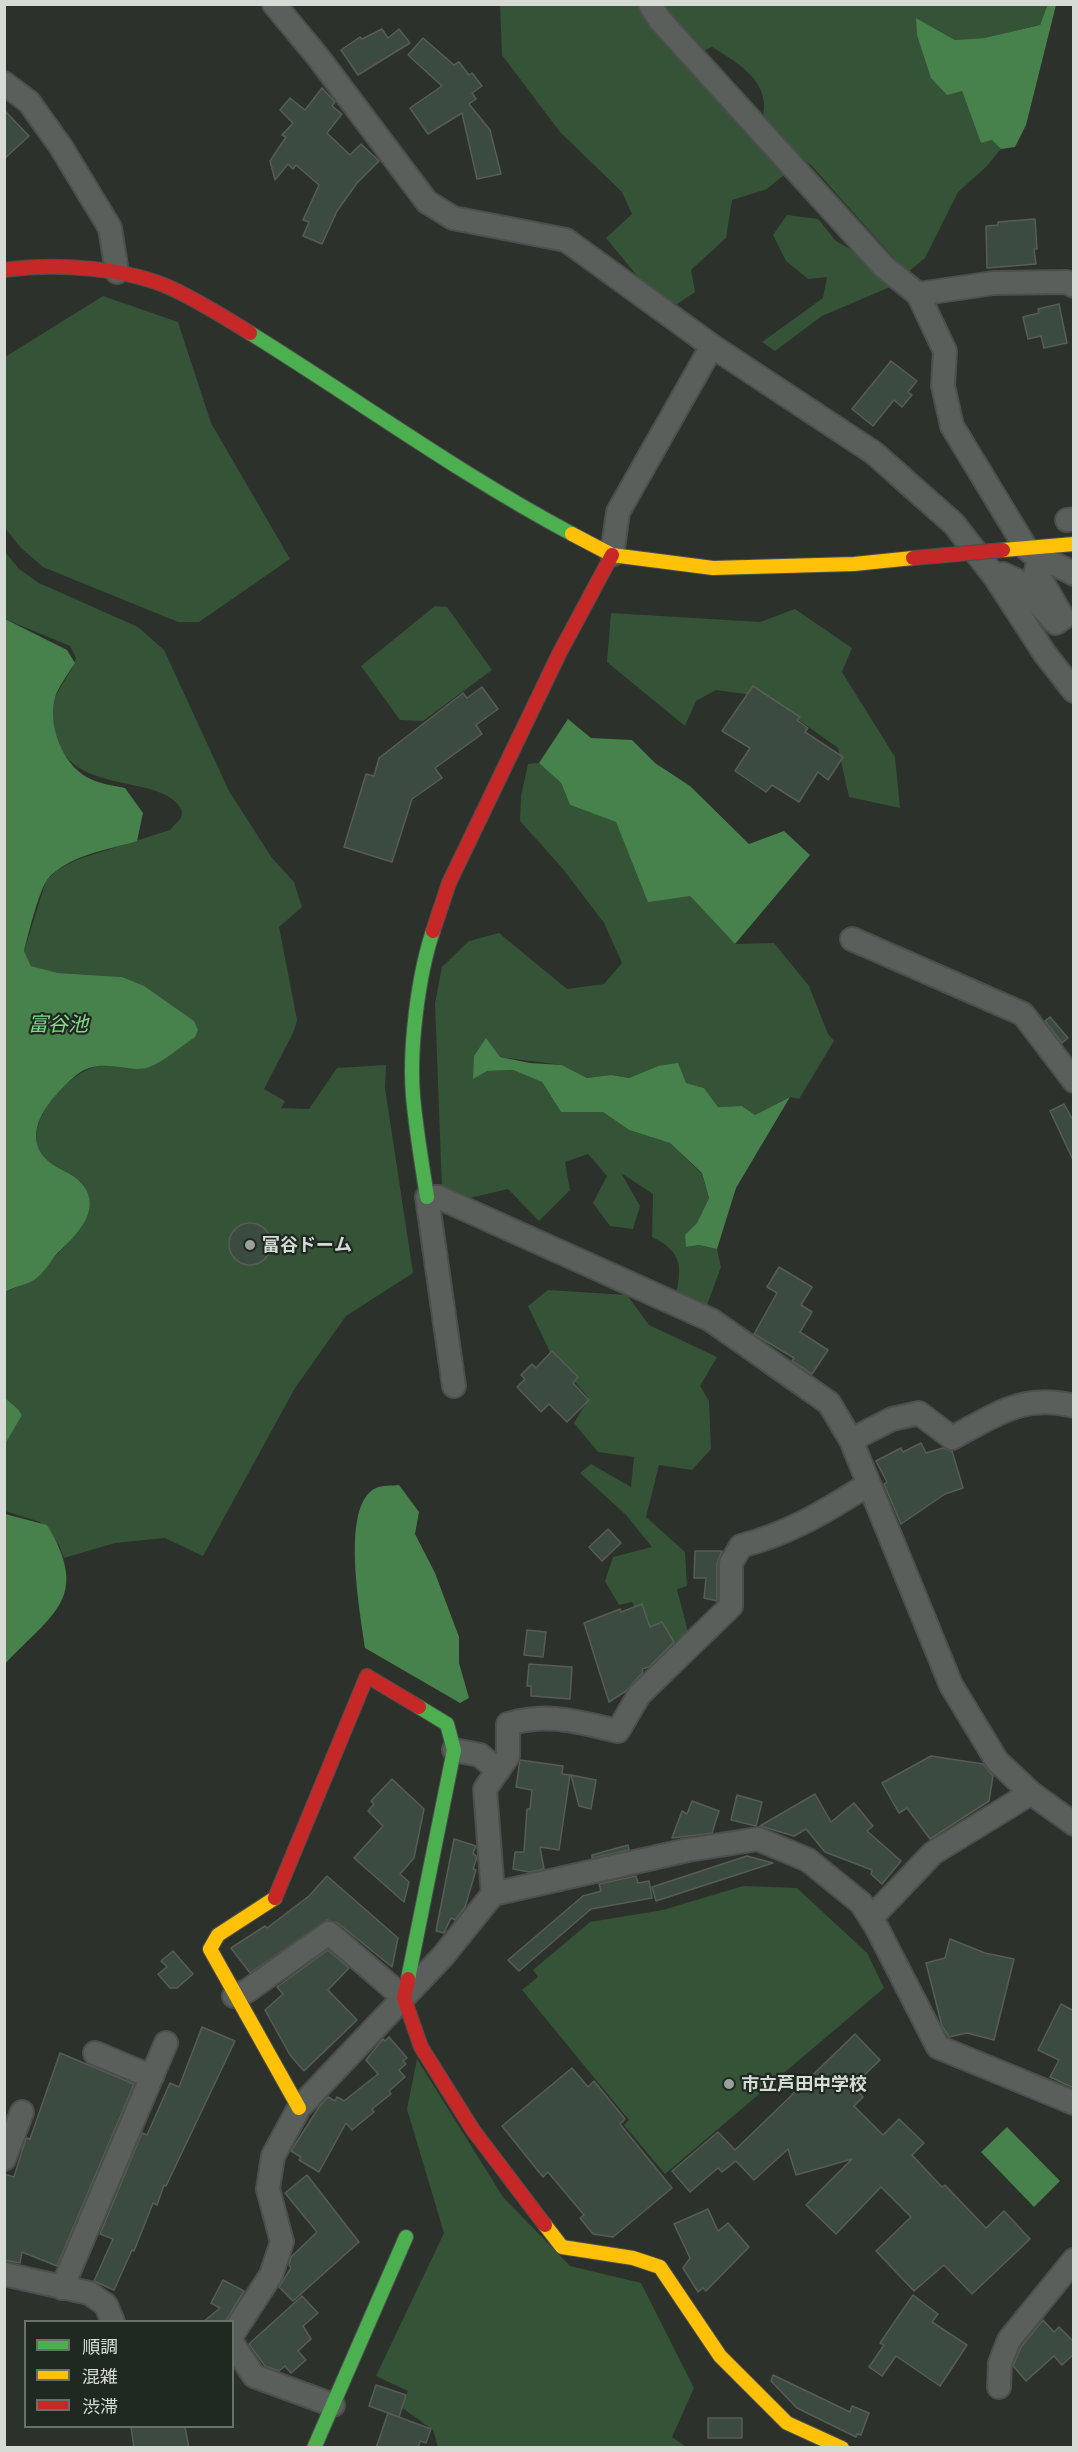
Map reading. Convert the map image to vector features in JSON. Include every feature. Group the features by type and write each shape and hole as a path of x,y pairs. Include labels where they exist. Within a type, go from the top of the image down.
{"street":[{"path":"274,4 318,57 427,202 453,218 566,240 712,346 874,453 954,525 995,577 1045,654 1074,691"},
{"path":"650,4 659,19 884,267 918,294 945,351 943,386 952,426 1032,554 1036,571 1063,618 1056,623 1018,581 1003,574 995,577"},
{"path":"4,83 29,102 61,147 110,228 117,272"},
{"path":"4,270 32,266 117,272 173,289 364,404 505,498 612,555 713,568 854,564 1003,550 1032,554 1058,564 1074,574"},
{"path":"918,294 994,283 1066,282 1074,286"},
{"path":"454,1386 413,1096 412,1057 426,952 449,883 559,654 612,555 618,512 712,346"},
{"path":"1032,554 1074,544"},
{"path":"852,939 1023,1014 1074,1081"},
{"path":"427,1197 438,1197 711,1320 829,1403 851,1440 951,1685 997,1761 1031,1793 1074,1824"},
{"path":"851,1440 892,1419 919,1413 952,1438 1025,1402 1057,1401 1074,1406"},
{"path":"493,1894 485,1789 508,1756 508,1724 531,1718 556,1717 618,1731 639,1695 731,1606 731,1563 741,1546 774,1537 812,1520 869,1484"},
{"path":"299,2108 210,1949 218,1935 275,1898 367,1676 447,1724 454,1750 404,1998"},
{"path":"454,1750 480,1755 498,1771"},
{"path":"871,1918 933,1853 1031,1793"},
{"path":"234,2332 271,2275 282,2242 268,2189 273,2156 299,2108 443,1956 493,1894 688,1850 758,1839 808,1860 861,1903 938,2047 1074,2103"},
{"path":"234,1995 247,1991 329,1933 404,1998 421,2047 473,2130 562,2247 633,2258 660,2267 720,2356 787,2423 842,2448"},
{"path":"62,2288 166,2043"},
{"path":"95,2053 152,2077"},
{"path":"4,2158 22,2112"},
{"path":"314,2448 406,2237"},
{"path":"999,2387 1000,2363 1009,2340 1074,2260"},
{"path":"4,2274 89,2294 106,2305 112,2320"},
{"path":"234,2346 254,2376 333,2405"}],"shaded area":[{"path":"500,5 1048,5 1040,25 984,38 955,40 916,18 962,91 981,142 992,140 1001,149 986,167 958,192 925,258 907,273 811,165 791,152 762,121 763,96 752,76 733,60 712,47 699,53 790,170 767,189 732,200 726,238 691,270 695,292 676,305 643,283 606,238 632,214 622,192 560,132 502,55"},
{"path":"787,215 818,219 836,241 864,257 890,287 822,316 775,351 762,342 823,298 827,277 808,279 786,261 773,235"},
{"path":"103,296 178,322 211,423 290,559 199,622 178,622 43,567 21,548 5,528 5,357"},
{"path":"5,552 19,569 39,583 138,627 164,650 229,791 272,858 294,882 302,907 279,927 297,1020 294,1031 264,1089 285,1101 281,1108 309,1109 337,1068 386,1065 385,1088 413,1273 346,1316 295,1388 203,1556 165,1538 115,1543 64,1558 59,1545 40,1522 5,1511 4,1444 22,1415 5,1398 5,1292 33,1280 65,1246 81,1182 45,1159 38,1147 37,1134 40,1120 57,1093 81,1073 105,1065 147,1068 122,977 58,973 31,966 24,951 46,881 57,870 76,860 170,830 181,818 182,811 171,798 154,790 110,780 88,772 69,760 57,741 53,712 56,697 76,658 70,646 5,619"},
{"path":"435,606 447,607 492,670 423,721 400,720 361,666"},
{"path":"795,609 852,648 842,672 895,757 900,808 849,797 838,748 767,697 716,690 696,701 685,726 607,662 611,613 760,622"},
{"path":"539,763 561,783 570,805 616,822 630,856 690,896 735,944 774,943 809,986 828,1034 834,1041 799,1099 790,1097 755,1115 742,1106 718,1107 704,1088 686,1083 658,1066 629,1078 611,1075 587,1078 562,1065 500,1057 487,1071 513,1070 542,1082 561,1112 603,1112 629,1130 670,1143 702,1174 709,1198 686,1247 699,1245 717,1249 721,1267 707,1305 676,1295 679,1275 678,1260 669,1248 652,1237 653,1194 621,1173 640,1206 633,1229 610,1226 593,1203 607,1176 588,1154 565,1162 570,1190 539,1221 508,1189 470,1198 442,1189 435,1003 442,967 469,941 499,933 567,989 604,984 622,963 604,923 563,869 520,821 521,796 528,764"},
{"path":"548,1290 627,1295 649,1325 717,1357 700,1386 709,1401 711,1449 692,1470 659,1465 646,1517 685,1552 687,1586 677,1589 690,1640 675,1655 661,1658 632,1602 619,1605 605,1581 613,1557 652,1547 626,1515 580,1473 591,1464 631,1487 634,1457 598,1452 574,1423 589,1398 551,1354 528,1306"},
{"path":"743,1886 797,1888 867,1953 884,1988 665,2174 624,2125 629,2120 522,1990 538,1977 533,1970 590,1922 663,1910"},
{"path":"417,2059 503,2197 570,2266 641,2283 694,2388 672,2437 686,2447 438,2447 433,2430 401,2407 408,2391 376,2376 444,2233 407,2109"}],"water":[{"path":"1048,4 1056,5 1026,125 1015,147 1001,149 992,140 981,143 962,91 947,95 931,78 917,35 916,18 955,40 984,38 1040,25"},
{"name":"富谷池","path":"5,619 67,650 75,663 59,688 54,702 54,723 59,744 77,770 100,782 125,788 143,813 137,841 77,859 55,872 47,880 37,903 24,951 31,966 58,973 122,977 144,986 194,1021 198,1030 195,1037 167,1058 149,1067 132,1069 104,1066 84,1070 66,1084 49,1103 38,1125 36,1136 38,1147 49,1162 74,1176 82,1184 88,1194 90,1204 88,1214 78,1232 40,1275 31,1282 5,1292"},
{"path":"568,719 591,738 632,740 655,763 690,786 749,844 784,831 810,855 735,944 690,896 648,902 616,822 570,805 561,783 539,763"},
{"path":"486,1038 500,1057 530,1063 562,1065 587,1078 611,1075 629,1078 658,1066 678,1063 686,1083 704,1088 718,1107 742,1106 755,1115 790,1097 736,1188 717,1249 699,1245 686,1247 685,1235 697,1223 709,1198 702,1173 670,1143 629,1130 603,1112 561,1112 542,1082 513,1070 487,1071 473,1079 474,1056"},
{"path":"5,1398 22,1415 5,1444"},
{"path":"399,1485 419,1512 415,1534 435,1573 459,1637 459,1663 469,1698 460,1703 365,1648 355,1562 358,1516 365,1498 376,1488"},
{"path":"5,1514 47,1525 60,1550 66,1570 66,1588 51,1617 5,1664"},
{"path":"1007,2127 1060,2181 1034,2207 981,2152"}],"building":[{"path":"382,29 388,38 399,29 410,43 358,75 341,50 360,37 362,39"},
{"path":"423,38 454,65 459,62 482,86 472,93 476,99 469,104 490,130 501,174 477,179 462,113 428,134 410,108 442,86 408,55"},
{"path":"322,88 335,102 332,106 342,114 327,133 350,155 361,144 379,161 357,183 337,211 322,244 303,236 309,222 303,220 319,185 296,165 293,169 288,164 275,180 270,161 286,137 282,135 293,123 280,110 290,98 305,110"},
{"path":"4,110 29,136 4,159"},
{"path":"1035,219 1036,264 987,268 986,226 998,225 998,222"},
{"path":"1059,304 1067,343 1044,348 1041,336 1028,339 1023,317 1039,313 1038,309"},
{"path":"891,361 917,381 908,392 912,395 902,407 894,400 873,426 852,409"},
{"path":"753,686 800,717 797,720 808,728 805,732 843,757 828,780 818,772 799,802 772,785 766,792 735,771 750,748 722,731"},
{"path":"482,687 498,709 476,725 482,734 435,768 442,778 412,799 392,862 344,847 366,774 374,776 379,758 463,693 467,698"},
{"path":"1050,1017 1068,1038 1062,1043 1045,1021"},
{"path":"1064,1104 1074,1122 1074,1162 1050,1111"},
{"name":"富谷ドーム","path":"250,1223 265,1229 271,1244 265,1259 250,1265 235,1259 229,1244 235,1229"},
{"path":"779,1267 812,1287 801,1305 812,1312 800,1332 828,1350 812,1374 792,1361 794,1358 754,1334 777,1293 767,1287"},
{"path":"552,1351 578,1377 573,1383 589,1400 567,1422 549,1404 541,1412 517,1387 525,1379 521,1375 532,1364 536,1368"},
{"path":"921,1443 926,1453 943,1448 952,1451 963,1488 945,1494 901,1524 884,1484 887,1482 876,1461 901,1448 903,1452"},
{"path":"608,1529 621,1543 602,1561 589,1547"},
{"path":"695,1551 722,1551 717,1563 717,1601 704,1598 706,1578 694,1578"},
{"path":"642,1604 650,1627 662,1622 674,1642 649,1667 642,1669 643,1672 626,1691 609,1702 584,1623 620,1609 621,1612"},
{"path":"527,1630 546,1632 543,1657 524,1655"},
{"path":"529,1664 572,1667 570,1699 531,1696 531,1686 527,1686"},
{"path":"931,1756 983,1764 993,1776 989,1801 930,1839 907,1808 899,1813 882,1783"},
{"path":"520,1760 563,1766 562,1774 570,1775 559,1850 540,1847 544,1869 529,1872 513,1869 515,1852 524,1852 527,1809 530,1809 532,1790 516,1787"},
{"path":"571,1775 596,1780 591,1809 579,1806"},
{"path":"392,1779 424,1809 414,1858 400,1874 409,1882 404,1902 354,1858 383,1826 368,1811 374,1804 371,1801"},
{"path":"815,1794 831,1822 854,1803 873,1826 867,1831 901,1861 882,1884 871,1874 872,1870 825,1852 806,1829 794,1836 760,1826"},
{"path":"737,1795 762,1802 756,1826 731,1820"},
{"path":"692,1801 719,1811 712,1833 672,1838 682,1811 687,1814"},
{"path":"454,1839 476,1846 473,1853 477,1857 473,1869 476,1870 465,1907 455,1920 451,1918 444,1933 436,1931"},
{"path":"628,1845 629,1850 592,1858 592,1855"},
{"path":"747,1856 773,1863 656,1901 652,1887"},
{"path":"327,1876 398,1938 392,1967 338,1923 327,1920 250,1973 231,1948 265,1926 267,1928 309,1896"},
{"path":"636,1876 638,1883 649,1881 652,1898 591,1909 519,1971 508,1960 583,1896 601,1891 599,1884"},
{"path":"950,1939 985,1953 1014,1959 994,2040 967,2033 949,2037 942,2026 926,1963 945,1958"},
{"path":"328,1950 349,1968 328,1990 357,2020 304,2071 290,2055 265,2010 283,1994 277,1987"},
{"path":"173,1951 193,1974 177,1988 170,1988 158,1974 167,1967 161,1961"},
{"path":"1061,2004 1074,2011 1074,2088 1050,2077 1059,2060 1038,2050"},
{"path":"202,2027 235,2041 166,2186 164,2185 157,2205 153,2203 134,2251 132,2250 114,2290 94,2281 113,2239 100,2234 142,2133 147,2135 170,2083 179,2087"},
{"path":"855,2034 880,2060 853,2086 863,2097 854,2106 883,2135 899,2119 924,2143 912,2155 942,2187 945,2185 986,2228 1004,2211 1030,2239 972,2294 944,2265 914,2291 876,2251 911,2217 881,2187 836,2234 806,2205 852,2159 796,2175 788,2149 754,2180 736,2161 722,2172 718,2168 690,2192 672,2171 718,2132 735,2150"},
{"path":"389,2037 407,2058 403,2061 406,2064 399,2070 405,2077 389,2091 391,2094 372,2109 374,2112 352,2130 346,2123 319,2172 299,2160 301,2157 291,2151 319,2107 328,2097 335,2101 337,2097 344,2101 378,2074 366,2060 383,2039 385,2041"},
{"path":"60,2053 134,2084 57,2266 22,2252 20,2263 4,2260 4,2174 14,2177 26,2138 30,2139"},
{"path":"572,2068 588,2087 594,2081 625,2119 620,2124 672,2188 613,2237 593,2234 580,2218 584,2215 548,2172 543,2177 502,2126"},
{"path":"307,2175 359,2242 293,2301 279,2287 291,2268 289,2265 291,2257 317,2232 285,2193"},
{"path":"708,2209 718,2231 728,2223 749,2247 706,2291 703,2288 698,2292 683,2268 690,2258 674,2224"},
{"path":"223,2280 244,2291 226,2320 205,2320 220,2308 211,2303"},
{"path":"913,2295 938,2314 932,2322 967,2345 940,2386 896,2356 882,2376 869,2367 884,2345 880,2343"},
{"path":"302,2296 318,2313 303,2326 311,2339 298,2351 306,2360 291,2373 285,2366 279,2371 265,2366 249,2344"},
{"path":"1043,2320 1054,2332 1059,2327 1074,2342 1074,2354 1062,2365 1054,2356 1026,2381 1013,2366 1021,2347"},
{"path":"773,2375 850,2412 852,2406 869,2413 861,2435 857,2434 856,2437 797,2408 771,2381"},
{"path":"376,2385 406,2395 399,2417 369,2406"},
{"path":"388,2413 431,2429 426,2443 420,2441 418,2448 376,2448"},
{"path":"708,2418 742,2418 742,2438 708,2438"},
{"path":"131,2428 185,2428 189,2448 134,2448"}],"traffic: fast":[{"path":"250,333 490,487 572,534"},
{"path":"427,1197 414,1109 412,1057 419,991 433,931"},
{"path":"408,1979 454,1750 447,1724 419,1707"},
{"path":"314,2448 406,2237"}],"traffic: slow":[{"path":"572,534 612,555 713,568 854,564 913,558"},
{"path":"1003,550 1074,544"},
{"path":"275,1898 218,1935 210,1949 299,2108"},
{"path":"545,2225 562,2247 633,2258 660,2267 720,2356 787,2423 842,2448"}],"traffic: jam":[{"path":"4,270 68,267 136,276 175,290 250,333"},
{"path":"913,558 1003,550"},
{"path":"433,931 449,883 559,654 612,555"},
{"path":"275,1898 367,1676 419,1707"},
{"path":"408,1979 404,1998 421,2047 473,2130 545,2225"}],"place":[{"name":"富谷ドーム","path":"250,1245"},
{"name":"市立芦田中学校","path":"729,2084"}]}
